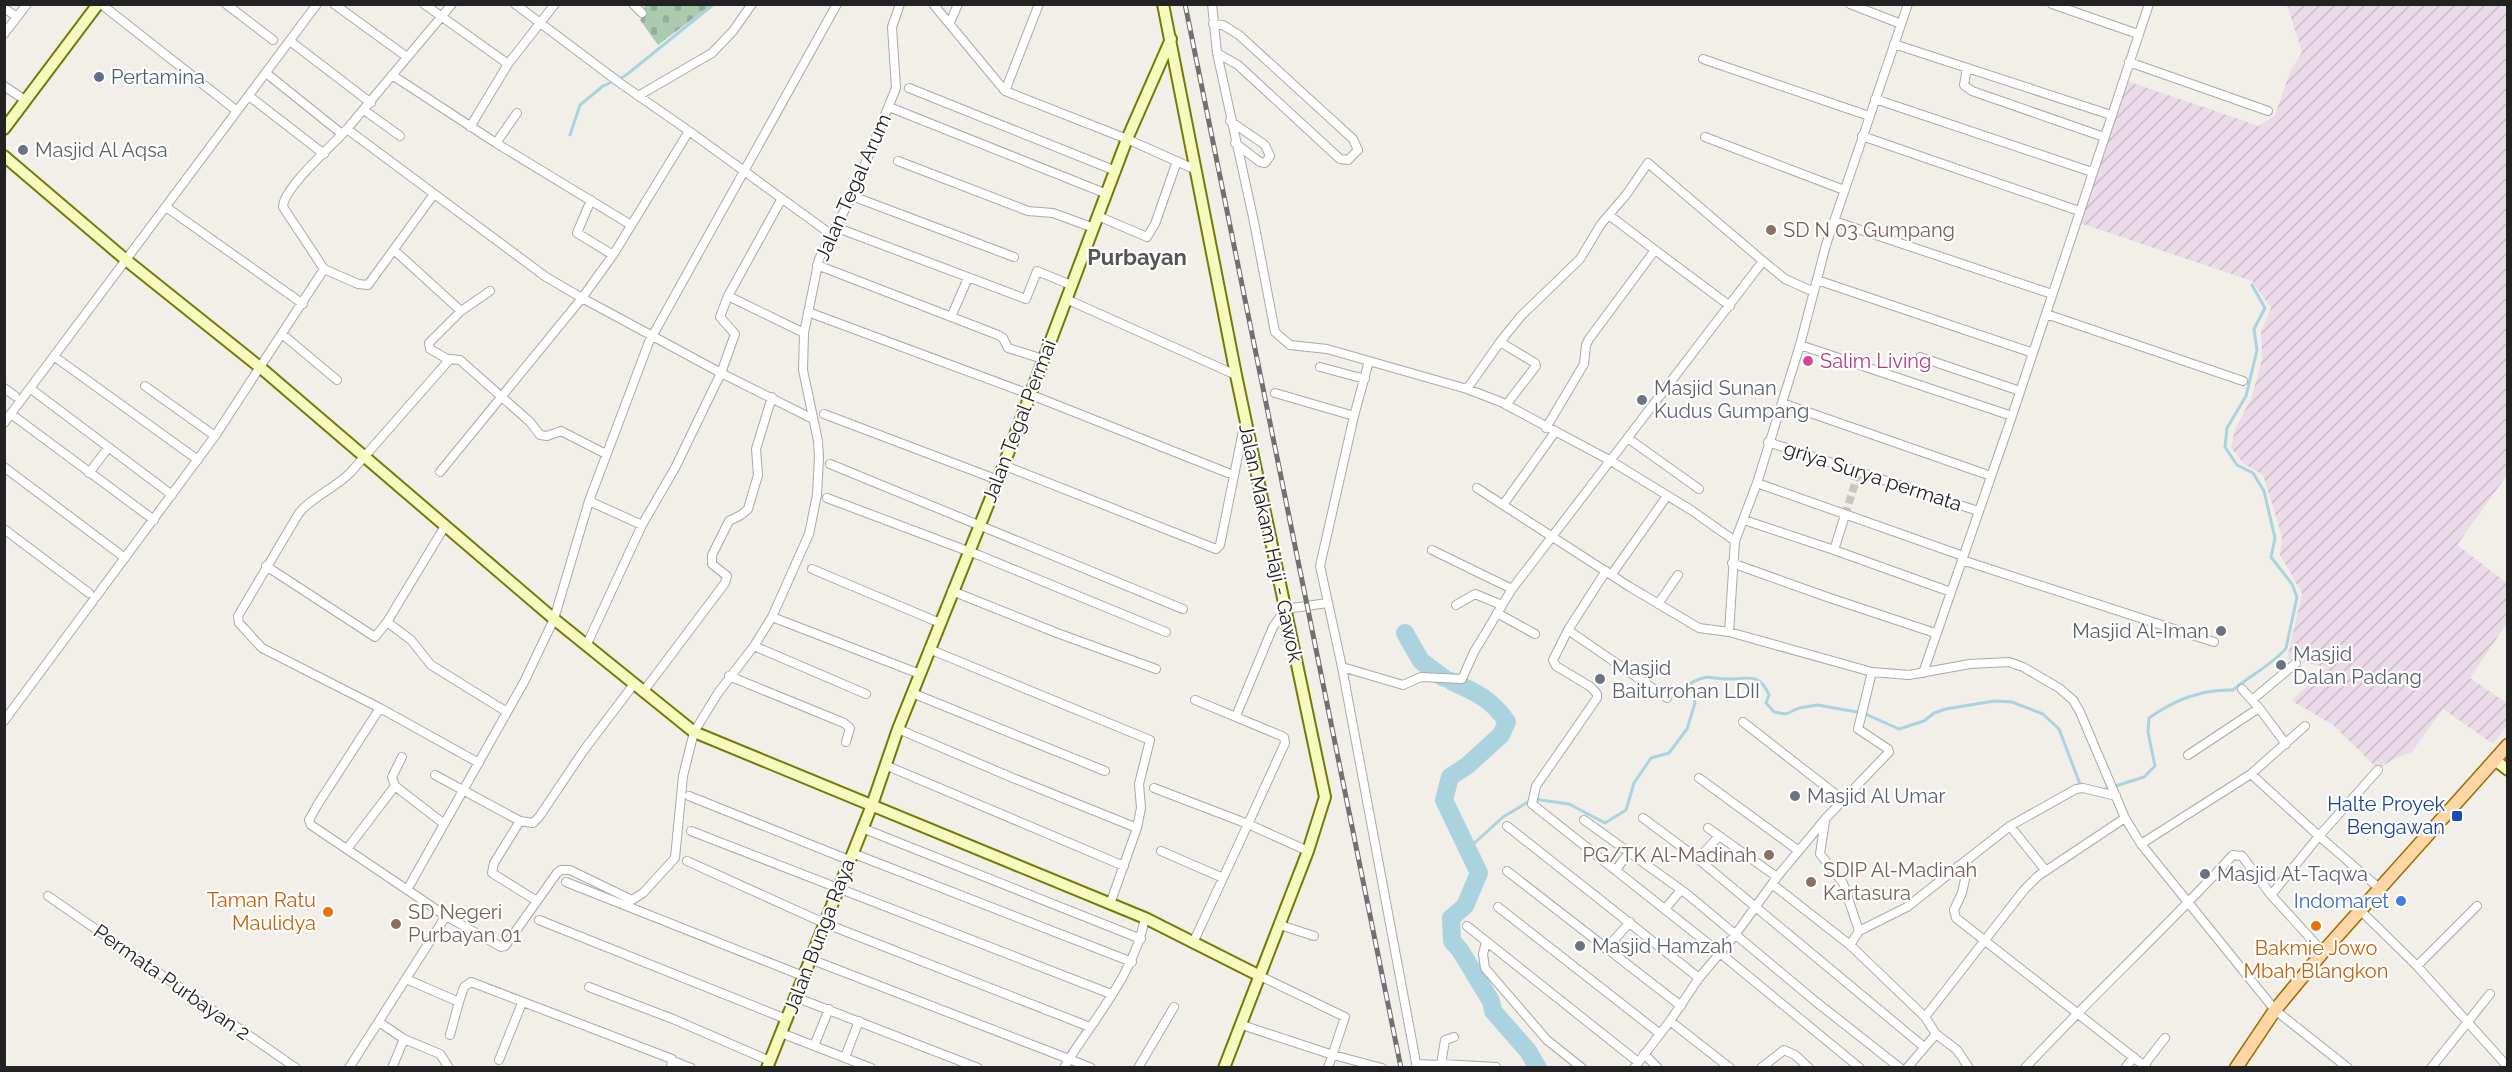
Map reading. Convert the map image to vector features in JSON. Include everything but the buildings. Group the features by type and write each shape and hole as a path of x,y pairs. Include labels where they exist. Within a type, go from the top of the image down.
{"main road":[{"path":"2236,1068 2275,1010 2323,952 2508,745"}],"street":[{"path":"4,34 27,4"},
{"path":"4,129 99,4 237,111"},
{"path":"226,4 273,40"},
{"path":"4,423 317,4"},
{"path":"334,4 407,57"},
{"path":"424,4 508,64"},
{"path":"434,194 370,283 365,286 324,269 283,204 295,184 371,103 452,4"},
{"path":"515,4 638,96 744,169 781,200 833,231 1026,299 1038,271 1071,285"},
{"path":"470,127 508,64 555,4"},
{"path":"633,4 642,13"},
{"path":"638,96 712,53 733,31 752,4"},
{"path":"407,890 479,764 554,619 589,501 652,337 837,4"},
{"name":"Jalan Tegal Arum","path":"537,901 557,873 566,869 627,899 634,900 673,861 677,852 683,776 693,732 729,676 754,646 771,617 809,534 813,518 819,457 803,370 804,333 817,265 852,196 897,84 892,27 900,4"},
{"path":"933,4 1005,91 1127,139 1194,169"},
{"path":"950,23 958,4"},
{"path":"1005,91 1039,4"},
{"name":"Jalan Makam Haji - Gawok","path":"1163,4 1245,421 1325,797 1308,852 1224,1068"},
{"path":"1212,4 1216,53 1254,222 1275,332 1290,345 1327,349 1467,389 1506,405 1611,461 1735,541"},
{"path":"1850,4 1901,24"},
{"path":"1729,632 1735,541 1757,483 1800,345 1834,221 1908,4"},
{"path":"2052,4 2139,34"},
{"path":"1923,673 2012,416 2149,4"},
{"path":"4,8 16,17"},
{"path":"1213,24 1228,27 1239,35 1353,139 1358,150 1348,160 1340,159 1238,65 1216,53"},
{"name":"Jalan Tegal Permai","path":"872,805 898,729 998,480 1127,139 1171,39"},
{"path":"290,41 371,103"},
{"path":"1894,44 2111,115"},
{"path":"1702,59 1869,116"},
{"path":"2129,62 2268,111"},
{"path":"1967,68 1964,85 1972,91 2104,137"},
{"path":"266,73 546,277 652,337 813,419"},
{"path":"392,75 495,143 631,225"},
{"path":"4,86 25,100"},
{"path":"909,88 1116,171"},
{"path":"249,96 324,153"},
{"path":"1875,99 2092,172"},
{"path":"889,107 1107,194"},
{"path":"364,110 400,136"},
{"path":"495,143 517,114"},
{"path":"1230,121 1265,145 1270,156 1263,163 1235,144"},
{"path":"440,472 582,298 613,255 689,131"},
{"path":"1862,136 2079,212"},
{"path":"1705,137 1844,190"},
{"path":"4,156 126,260 261,368 554,619 693,732 1145,918 1193,944 1345,1017 1328,1068"},
{"path":"898,161 1028,211 1053,213 1094,228"},
{"path":"1098,216 1147,237 1155,224 1177,161"},
{"path":"1467,389 1521,316 1580,259 1648,163 1763,261 1796,286 1814,292"},
{"path":"852,196 1014,257"},
{"path":"591,200 578,234 613,255"},
{"path":"587,644 642,525 675,468 721,373 735,334 720,317 728,296 781,200"},
{"path":"166,207 303,304"},
{"path":"1609,215 1730,306"},
{"path":"1834,221 2052,294"},
{"path":"394,250 461,311"},
{"path":"1546,428 1584,364 1589,339 1655,250"},
{"path":"1342,667 1403,686 1421,677 1459,680 1464,677 1474,651 1512,589 1763,261"},
{"path":"817,265 1001,337 1008,348 1043,359"},
{"path":"6,715 198,460 261,368 324,269"},
{"path":"951,317 968,278"},
{"path":"1817,280 2033,353"},
{"path":"490,291 461,311 429,345 430,349 449,360 460,360 502,396 540,435 547,436 561,431 606,454"},
{"path":"728,296 804,333"},
{"path":"1066,299 1236,375"},
{"path":"808,312 1029,394 1228,473"},
{"path":"2046,314 2243,381"},
{"path":"282,334 337,381"},
{"path":"1500,342 1535,363 1536,366 1506,405"},
{"path":"1800,345 2012,416"},
{"path":"55,357 198,460"},
{"path":"1920,357 2020,391"},
{"path":"449,360 342,481 305,505 239,613 240,623 257,644 380,708 479,764"},
{"path":"1370,361 1354,416 1321,558 1321,576 1342,667 1417,1066 1442,1064 1496,1067"},
{"path":"1320,367 1365,379"},
{"path":"145,386 215,436"},
{"path":"4,388 15,396"},
{"path":"31,389 172,495"},
{"path":"1275,393 1354,416"},
{"path":"644,692 725,583 727,576 711,564 712,555 729,521 748,509 758,475 756,449 772,397"},
{"path":"1782,403 1991,476"},
{"path":"11,414 154,520"},
{"path":"824,414 998,480"},
{"path":"1003,465 1216,549 1219,547 1245,421"},
{"path":"1503,505 1555,432"},
{"path":"1629,439 1699,489"},
{"name":"griya Surya permata","path":"1768,442 1978,511"},
{"path":"89,473 108,447"},
{"path":"830,464 1184,609"},
{"path":"4,467 125,558"},
{"path":"1757,483 1963,558 2214,642"},
{"path":"1477,488 1699,628 1729,632 1872,672 1909,675 1990,661 2009,662 2023,667 2059,688 2073,700 2080,712 2125,818 2141,844 2275,1010 2348,1068"},
{"path":"1667,496 1568,630 1555,655 1554,664 1591,687 1597,694 1597,698 1536,786 1532,804 1720,953 1860,1068"},
{"path":"827,498 1166,632"},
{"path":"589,501 642,525"},
{"path":"1834,550 1845,515"},
{"path":"1744,520 1951,592"},
{"path":"267,566 372,637 377,636 445,526"},
{"path":"4,529 88,593"},
{"path":"1432,550 1512,589"},
{"path":"1732,563 1935,633"},
{"path":"812,569 940,623"},
{"path":"1658,604 1678,575"},
{"path":"952,591 1156,669"},
{"path":"1456,606 1475,594 1502,605"},
{"path":"1236,716 1273,627 1286,609 1327,603"},
{"path":"1497,613 1535,634"},
{"path":"771,617 920,674"},
{"path":"387,622 411,640 431,664 507,712"},
{"path":"1568,630 1667,698"},
{"path":"754,646 866,694"},
{"path":"929,650 1150,740 1139,784 1141,808 1137,828 1110,904"},
{"path":"2252,700 2296,663"},
{"path":"1467,926 1636,1065 1777,877 1826,818 1889,752 1888,749 1859,731 1859,717 1872,672"},
{"path":"729,676 847,724 850,730 846,742"},
{"path":"435,775 520,821 531,824 540,817 581,755 634,684"},
{"path":"2242,689 2286,744"},
{"path":"912,693 1105,771"},
{"path":"1193,944 1286,739 1280,734 1195,700"},
{"path":"380,708 309,820 313,827 446,916 503,947 537,901 492,873 494,863 520,821"},
{"path":"2188,755 2259,708"},
{"path":"1743,722 1843,800"},
{"path":"2141,844 2251,774 2305,726"},
{"path":"898,729 1137,828"},
{"path":"402,757 392,777 395,786 443,824"},
{"path":"2495,760 2508,770"},
{"path":"885,765 1124,866"},
{"path":"2271,896 2319,836 2378,770"},
{"path":"2251,774 2379,888"},
{"path":"1700,778 1799,851"},
{"path":"347,849 395,786"},
{"path":"1154,788 1248,824 1308,852"},
{"path":"1850,945 1859,931 1907,907 2010,826 2076,789 2083,788 2115,794"},
{"path":"689,796 1132,962"},
{"name":"Jalan Bunga Raya","path":"768,1064 872,805"},
{"path":"1643,818 1698,859 1924,1047"},
{"path":"1826,818 1820,854 1844,883 1859,931"},
{"path":"1925,1017 2024,890 2046,871 2125,818"},
{"path":"1584,820 1681,890 1815,1002 1900,1068"},
{"path":"1507,826 1699,978"},
{"path":"2010,826 2046,871"},
{"path":"862,828 1141,939"},
{"path":"1708,828 1777,877"},
{"path":"691,831 837,890 1111,994"},
{"path":"1698,859 1719,836"},
{"path":"1161,851 1223,878"},
{"path":"1616,870 1629,852"},
{"path":"2025,1068 2076,1014 2189,903 2233,855 2242,856 2271,896 2323,952"},
{"path":"687,861 824,923 1090,1027"},
{"path":"1958,866 1965,879 1954,915 1983,940 2145,1066 2165,1038"},
{"path":"1508,871 1681,1006"},
{"path":"566,882 803,976"},
{"path":"1772,884 1850,945 1925,1017 1936,1034 1957,1050 1969,1068"},
{"path":"1665,909 1681,890"},
{"name":"Permata Purbayan 2","path":"48,896 296,1068"},
{"path":"2416,966 2477,906"},
{"path":"1498,907 1659,1032"},
{"path":"2360,909 2467,1020 2508,1067"},
{"path":"349,1068 446,916"},
{"path":"1064,1068 1132,962 1141,939 1145,918"},
{"path":"540,920 786,1019"},
{"path":"1606,949 1630,922"},
{"path":"1280,925 1314,936"},
{"path":"1486,942 1483,954 1485,968 1547,1040 1582,1068"},
{"path":"810,959 1091,1068"},
{"path":"406,979 459,1002"},
{"path":"450,1035 464,987 471,982 672,1064 691,1068"},
{"path":"590,987 673,1019 768,1064"},
{"path":"2432,1068 2467,1020 2490,994"},
{"path":"795,997 978,1068"},
{"path":"499,1060 522,1003"},
{"path":"1138,1068 1174,1007"},
{"path":"814,1046 829,1009"},
{"path":"845,1058 859,1021"},
{"path":"1670,1021 1730,1068"},
{"path":"379,1022 404,1039 440,1054 448,1068"},
{"path":"1242,1025 1333,1055 1382,1068"},
{"path":"781,1033 871,1068"},
{"path":"1907,1068 1936,1034"},
{"path":"1442,1064 1444,1040 1454,1037"},
{"path":"392,1068 404,1039"},
{"path":"1761,1068 1784,1050 1795,1054 1809,1068"},
{"path":"1644,1054 1658,1068"},
{"path":"2126,1068 2134,1057"}],"shaded area":[{"path":"2287,5 2507,5 2507,475 2457,545 2507,583 2507,623 2470,678 2507,703 2507,726 2493,744 2443,709 2412,752 2378,769 2333,725 2292,701 2326,667 2287,659 2302,593 2280,555 2282,536 2263,475 2243,463 2231,448 2235,429 2251,399 2262,360 2261,331 2271,308 2252,281 2077,222 2124,80 2259,126 2275,115 2290,72 2302,52"}],"green space":[{"path":"647,5 711,5 658,45 640,20 645,14 642,9"}],"waterway":[{"path":"570,135 580,105 603,86 625,76 714,4"},
{"path":"2103,790 2144,777 2155,766 2148,732 2149,718 2189,697 2210,691 2233,690 2276,659 2286,648 2297,597 2292,584 2271,557 2275,538 2264,491 2253,473 2237,465 2225,447 2227,428 2246,396 2257,350 2254,329 2265,308 2252,285"},
{"path":"1405,633 1421,661 1444,678"},
{"path":"1469,848 1503,817 1533,799 1569,804 1605,823 1626,810 1634,783 1651,758 1669,753 1687,729 1695,703 1691,683 1706,677 1757,680 1769,695 1766,703 1774,712 1786,714 1799,708 1817,705 1863,713 1899,729 1924,721 1934,713 1946,709 1994,701 2012,702 2043,714 2059,729 2080,784 2083,785"},
{"path":"1451,681 1489,702 1507,722 1501,735 1468,765 1450,777 1444,800 1479,873 1465,906 1451,918 1452,941 1460,950 1491,1001 1493,1011 1528,1051 1538,1068"}],"tunnel":[{"path":"1845,515 1859,471"}],"railway":[{"path":"1185,4 1401,1068"}],"place":[{"name":"Pertamina","path":"99,77"},
{"name":"Masjid Al Aqsa","path":"23,150"},
{"name":"SD N 03 Gumpang","path":"1771,230"},
{"name":"Salim Living","path":"1808,361"},
{"name":"Masjid Sunan Kudus Gumpang","path":"1642,400"},
{"name":"Masjid Al-Iman","path":"2221,631"},
{"name":"Masjid Dalan Padang","path":"2281,665"},
{"name":"Masjid Baiturrohan LDII","path":"1600,679"},
{"name":"Masjid Al Umar","path":"1795,796"},
{"name":"Halte Proyek Bengawan","path":"2457,816"},
{"name":"PG/TK Al-Madinah","path":"1769,855"},
{"name":"Masjid At-Taqwa","path":"2205,874"},
{"name":"SDIP Al-Madinah Kartasura","path":"1811,882"},
{"name":"Indomaret","path":"2401,901"},
{"name":"Taman Ratu Maulidya","path":"328,912"},
{"name":"SD Negeri Purbayan 01","path":"396,924"},
{"name":"Bakmie Jowo Mbah Blangkon","path":"2316,926"},
{"name":"Masjid Hamzah","path":"1580,946"}],"district":[{"name":"Purbayan","path":"1137,257"}]}
